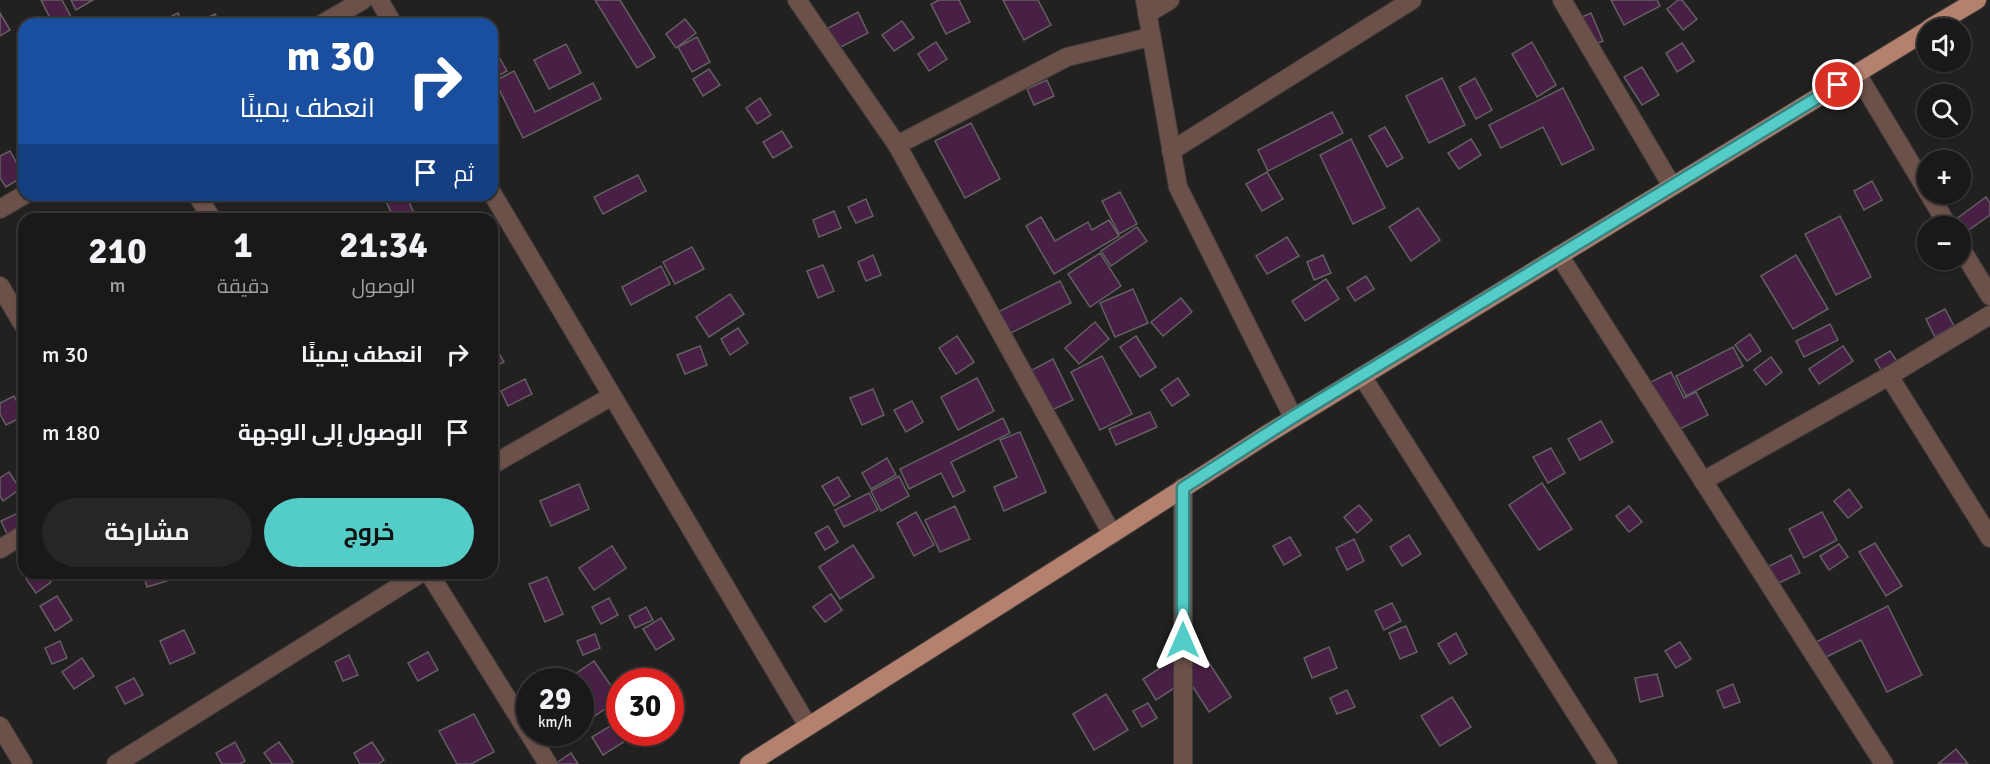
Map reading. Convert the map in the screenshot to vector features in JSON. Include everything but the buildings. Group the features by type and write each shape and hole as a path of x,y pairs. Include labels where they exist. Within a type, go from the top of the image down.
{"main road":[{"path":"1947,18 1977,0"},
{"path":"749,764 1293,417 1917,36"}],"street":[{"path":"332,18 363,0"},
{"path":"379,0 390,18"},
{"path":"797,0 897,145 1112,534"},
{"path":"1170,0 1146,7 1178,187 1293,417"},
{"path":"1171,152 1412,0"},
{"path":"1562,0 1672,186"},
{"path":"897,145 1067,57 1150,37"},
{"path":"1857,74 1917,175"},
{"path":"0,208 18,198"},
{"path":"497,201 808,726"},
{"path":"1559,255 1884,764"},
{"path":"1971,265 1990,296"},
{"path":"0,286 18,316"},
{"path":"1703,481 1889,376 1990,315"},
{"path":"1362,376 1608,764"},
{"path":"1889,376 1990,538"},
{"path":"498,462 612,396"},
{"path":"1183,488 1183,764"},
{"path":"0,549 18,538"},
{"path":"116,764 411,579"},
{"path":"433,579 548,764"},
{"path":"0,726 23,764"}],"route":[{"path":"1183,640 1183,488 1293,417 1838,85"}]}
